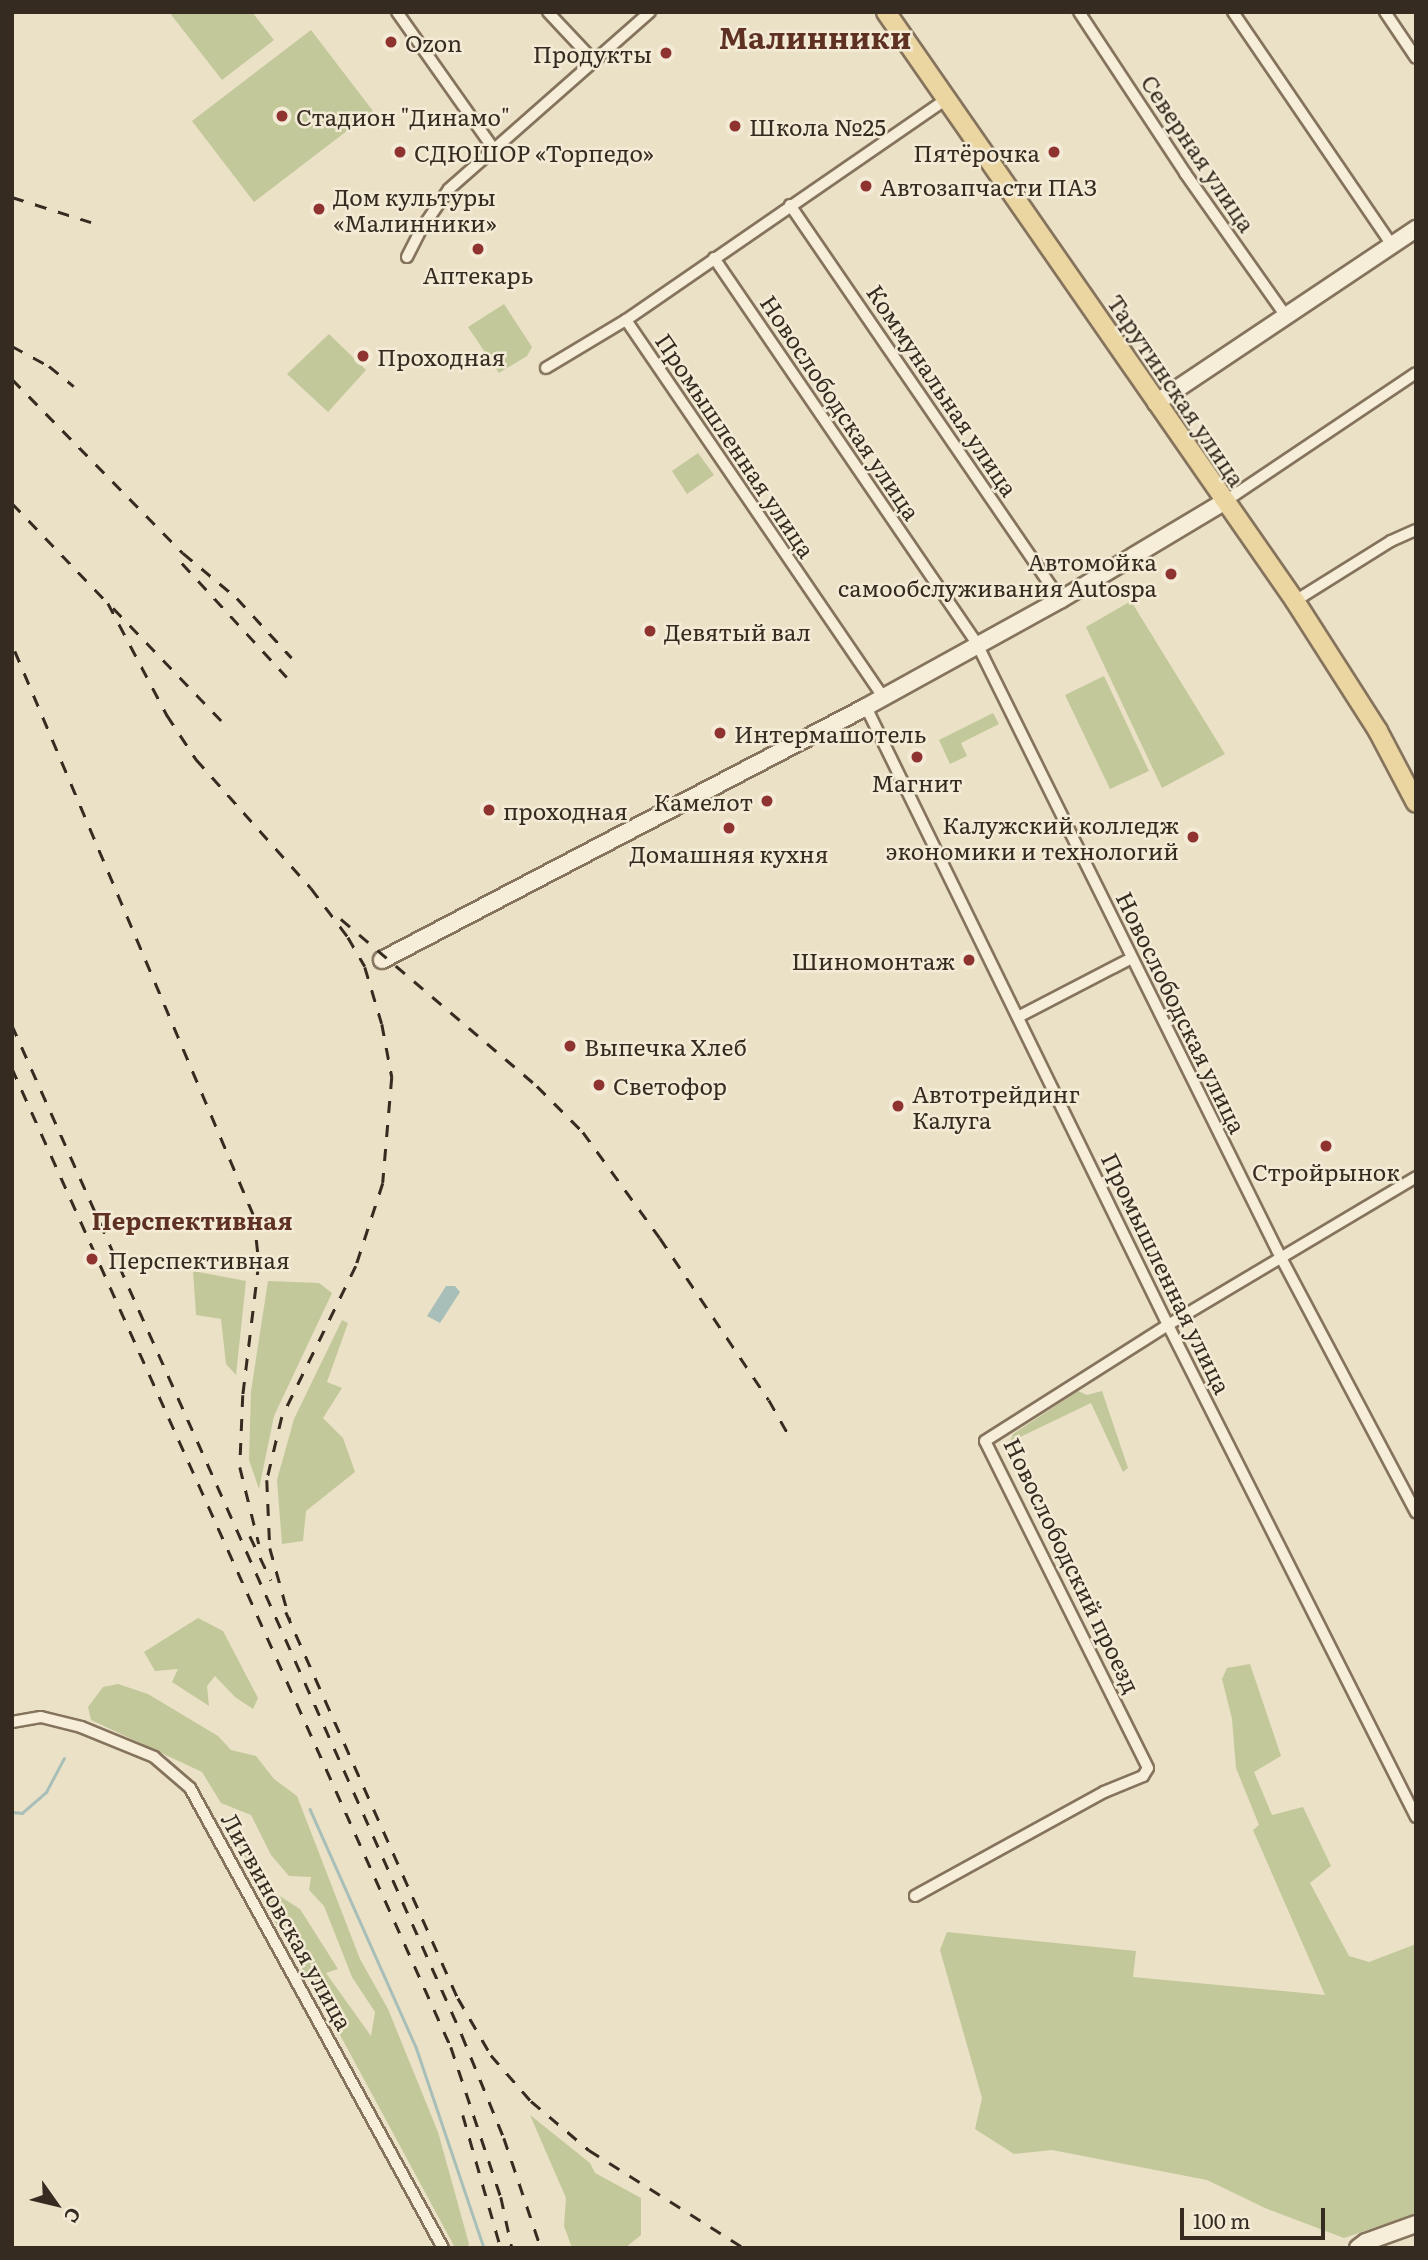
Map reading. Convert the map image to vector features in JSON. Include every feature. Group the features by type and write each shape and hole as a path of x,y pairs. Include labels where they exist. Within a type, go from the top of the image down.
{"main road":[{"name":"Тарутинская улица","path":"886,12 1295,601 1378,731 1416,803"}],"street":[{"path":"397,12 493,148"},
{"path":"548,12 594,61"},
{"path":"407,257 422,228 449,189 650,12"},
{"name":"Северная улица","path":"1079,12 1185,173 1286,316"},
{"path":"1233,12 1392,245"},
{"path":"1385,12 1416,58"},
{"path":"546,368 626,320 946,99"},
{"name":"Коммунальная улица","path":"790,205 1060,600"},
{"path":"1156,403 1416,229"},
{"name":"Новослободская улица","path":"714,258 977,644 1281,1258 1416,1512"},
{"name":"Промышленная улица","path":"626,320 883,697"},
{"path":"382,960 866,707 1060,600 1224,502 1416,373"},
{"path":"1295,601 1391,541 1416,530"},
{"name":"Промышленная улица","path":"866,707 1168,1325 1416,1817"},
{"path":"1018,1017 1132,958"},
{"name":"Новослободский проезд","path":"915,1896 1104,1792 1143,1776 1148,1768 985,1441 1168,1325 1416,1177"},
{"name":"Литвиновская улица","path":"12,1722 41,1717 81,1727 154,1757 190,1788 443,2248"},
{"path":"1358,2248 1366,2242 1416,2224"}],"green space":[{"path":"169,12 252,12 274,40 222,80"},
{"name":"Стадион \"Динамо\"","path":"311,30 373,111 254,202 192,121"},
{"path":"504,304 532,347 527,356 499,373 468,327"},
{"path":"329,334 366,370 328,412 287,374"},
{"path":"698,453 714,475 687,494 672,471"},
{"path":"1131,601 1225,754 1162,788 1086,627"},
{"path":"1104,676 1149,771 1110,789 1065,695"},
{"path":"993,713 999,724 961,743 967,756 950,764 939,740"},
{"path":"193,1271 246,1281 236,1375 226,1364 221,1319 196,1315"},
{"path":"268,1281 319,1283 332,1293 274,1416 259,1489 249,1460 251,1391"},
{"path":"342,1320 348,1323 327,1382 342,1388 323,1418 343,1438 355,1472 306,1511 303,1541 282,1544 277,1480 294,1419"},
{"path":"1078,1391 1087,1395 1102,1391 1128,1468 1123,1472 1091,1403 1010,1442 1013,1434"},
{"path":"198,1618 223,1631 258,1698 253,1709 235,1697 215,1676 207,1686 209,1706 172,1682 178,1669 155,1671 144,1652"},
{"path":"1250,1664 1281,1756 1254,1772 1272,1815 1303,1807 1331,1866 1310,1883 1349,1956 1369,1962 1416,1944 1416,2214 1344,2238 1265,2208 1207,2180 1052,2150 1014,2154 975,2129 982,2098 940,1950 947,1932 1136,1951 1133,1977 1325,1995 1253,1830 1259,1825 1236,1768 1232,1719 1222,1679 1227,1668"},
{"path":"118,1684 148,1694 218,1736 231,1750 256,1756 274,1779 297,1796 360,1959 388,2009 438,2132 469,2244 467,2248 455,2248 326,2009 267,1908 230,1830 244,1840 275,1893 300,1909 338,1969 326,1973 371,2036 375,2012 352,1977 324,1906 309,1890 311,1877 289,1876 271,1855 251,1815 221,1803 202,1772 91,1720 88,1707 103,1687"},
{"path":"530,2115 590,2163 595,2173 641,2198 641,2235 625,2248 572,2248 564,2226 566,2198"}],"water":[{"path":"446,1286 455,1286 460,1292 440,1323 427,1316"}],"waterway":[{"path":"12,1812 22,1813 46,1792 64,1758"},
{"path":"310,1809 416,2047 484,2248"}],"railway":[{"path":"12,197 91,222"},
{"path":"12,346 49,366 74,386"},
{"path":"12,379 183,553 237,598 292,658"},
{"path":"12,503 108,603"},
{"path":"182,563 287,677"},
{"path":"221,721 108,603 167,715 196,759 311,888 348,937 365,967 382,1024 392,1077 383,1183 356,1266 282,1417 267,1480 270,1548 290,1620"},
{"path":"15,651 254,1216 259,1263 243,1395 240,1467 259,1544"},
{"path":"341,919 537,1086 583,1132 660,1238 769,1400 791,1439"},
{"path":"12,1025 462,2035 504,2138 541,2248"},
{"path":"12,1068 451,2047 501,2197 512,2248"},
{"path":"250,1536 271,1580"},
{"path":"286,1612 458,1998 491,2055 531,2101 589,2150 744,2248"},
{"path":"463,2115 501,2248"}],"place":[{"name":"Ozon","path":"391,42"},
{"name":"Продукты","path":"666,53"},
{"name":"Стадион \"Динамо\"","path":"282,116"},
{"name":"Школа №25","path":"735,126"},
{"name":"СДЮШОР «Торпедо»","path":"400,152"},
{"name":"Пятёрочка","path":"1054,152"},
{"name":"Автозапчасти ПАЗ","path":"866,186"},
{"name":"Дом культуры «Малинники»","path":"319,209"},
{"name":"Аптекарь","path":"478,249"},
{"name":"Проходная","path":"363,356"},
{"name":"Автомойка самообслуживания Autospa","path":"1171,574"},
{"name":"Девятый вал","path":"650,631"},
{"name":"Интермашотель","path":"720,733"},
{"name":"Магнит","path":"917,757"},
{"name":"Камелот","path":"767,801"},
{"name":"проходная","path":"489,810"},
{"name":"Домашняя кухня","path":"729,828"},
{"name":"Калужский колледж экономики и технологий","path":"1193,837"},
{"name":"Шиномонтаж","path":"969,960"},
{"name":"Выпечка Хлеб","path":"570,1046"},
{"name":"Светофор","path":"599,1085"},
{"name":"Автотрейдинг Калуга","path":"898,1106"},
{"name":"Стройрынок","path":"1326,1146"},
{"name":"Перспективная","path":"92,1259"}],"district":[{"name":"Малинники","path":"815,36"},
{"name":"Перспективная","path":"192,1220"}]}
